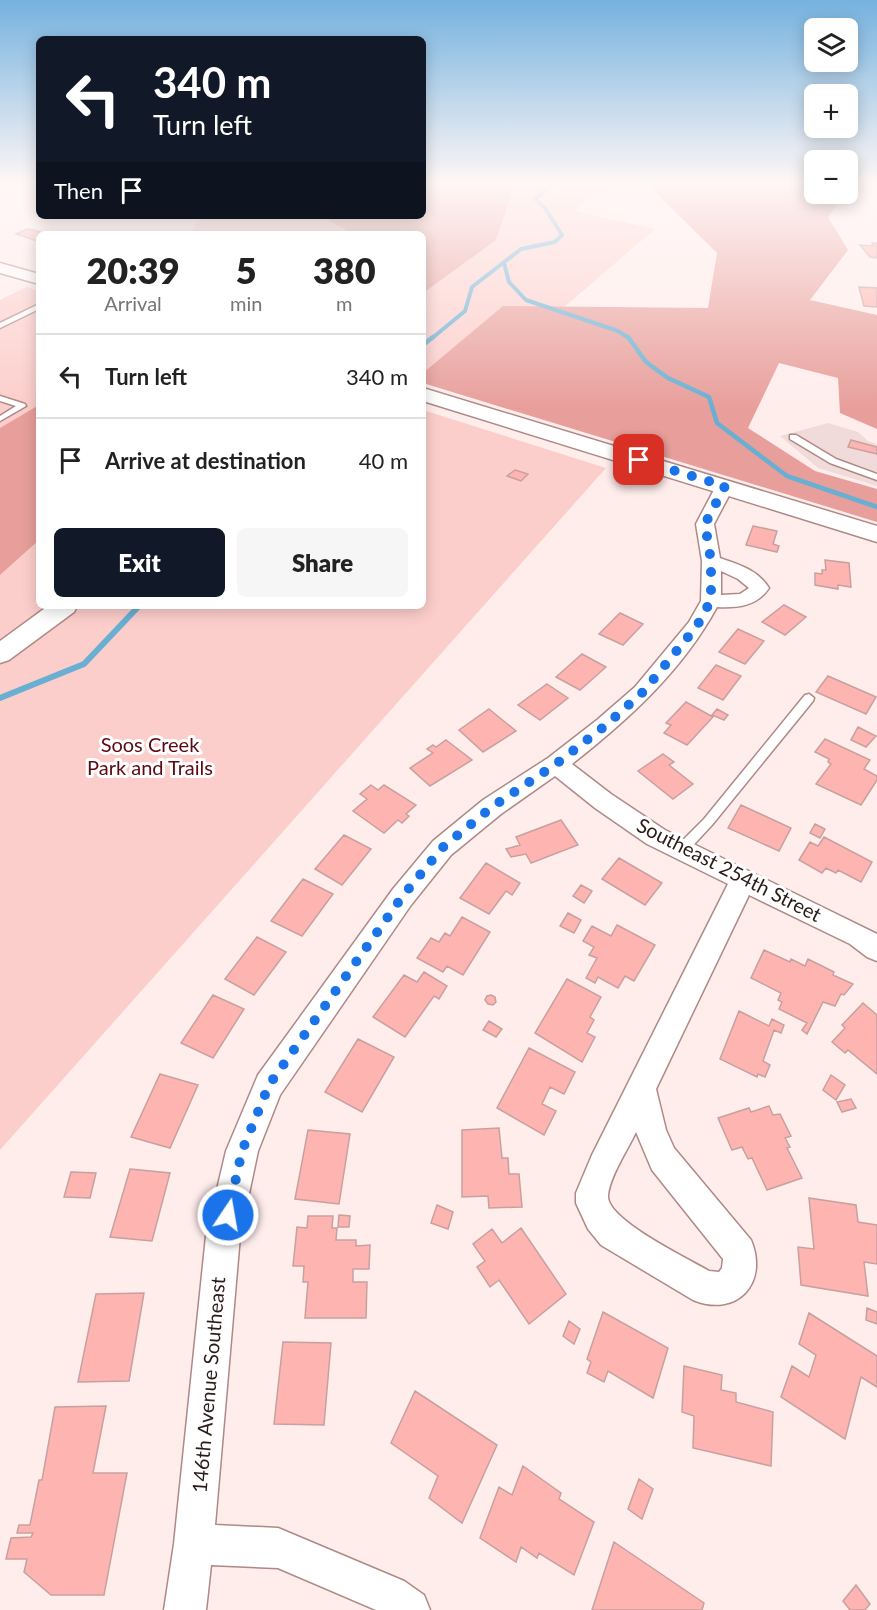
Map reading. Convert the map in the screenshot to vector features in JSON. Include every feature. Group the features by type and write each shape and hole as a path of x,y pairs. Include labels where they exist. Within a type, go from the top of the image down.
{"main road":[{"path":"0,268 36,278"},
{"path":"426,395 877,534"}],"street":[{"name":"146th Avenue Southeast","path":"184,1610 194,1544 223,1236 242,1151 269,1085 402,897 442,848 492,807 556,764 605,726 643,692 697,626 711,600 711,561 705,524 725,486"},
{"path":"711,561 749,577 757,583 759,588 750,597 736,600 711,600"},
{"path":"0,654 61,609"},
{"name":"Southeast 254th Street","path":"556,764 603,801 656,837 859,936 877,949"},
{"path":"641,1088 651,1132 663,1159 739,1252 742,1264 733,1283 721,1290 705,1288 613,1233 592,1203 592,1193 603,1166 641,1088 744,879"},
{"path":"194,1544 278,1548 390,1595 410,1610"}],"lane":[{"path":"0,326 36,308"},
{"path":"0,398 22,406 0,419"},
{"path":"793,437 841,467 877,477"},
{"path":"682,849 708,822 809,698"}],"shaded area":[{"path":"426,257 472,257 426,291"},
{"path":"716,257 843,257 810,300 877,315 877,429 840,413 838,378 779,363 748,428 815,471 877,489 877,522 426,384 426,370 503,306 708,308"},
{"path":"36,407 36,543 0,575 0,428"},
{"path":"828,423 858,432 868,441 877,444 877,486 818,468 780,436"}],"green space":[{"path":"426,257 622,257 463,394 426,383"},
{"name":"Soos Creek Park and Trails","path":"26,287 36,290 36,609 426,609 426,411 606,468 0,1150 0,300"}],"building":[{"path":"859,287 877,288 877,307 864,306"},
{"path":"851,440 877,447 877,454 848,447"},
{"path":"515,470 528,474 521,481 507,476"},
{"path":"753,526 777,531 773,544 779,546 777,552 746,545"},
{"path":"825,560 849,563 851,587 838,585 838,589 815,585 815,573 822,574 822,570 826,570"},
{"path":"784,605 806,617 785,635 762,622"},
{"path":"620,613 643,624 623,645 599,634"},
{"path":"738,629 764,641 745,664 719,652"},
{"path":"582,654 606,667 580,690 556,677"},
{"path":"716,665 741,676 723,700 698,688"},
{"path":"828,676 876,697 866,714 816,692"},
{"path":"547,684 568,698 540,720 518,705"},
{"path":"686,702 713,717 687,745 664,733 671,725 666,723"},
{"path":"489,709 516,731 483,752 459,730"},
{"path":"717,709 728,715 724,720 712,715"},
{"path":"858,727 876,736 866,747 851,740"},
{"path":"825,739 870,760 864,769 877,776 877,780 861,805 816,784 831,764 828,762 829,759 815,752"},
{"path":"446,740 472,760 430,786 410,768 433,753 427,749 433,745 436,747"},
{"path":"663,754 674,762 669,765 693,784 673,799 638,771"},
{"path":"371,785 378,790 384,785 416,805 406,814 409,816 402,823 398,820 384,833 353,811 367,799 360,794"},
{"path":"741,805 791,828 779,851 728,828"},
{"path":"561,820 578,845 531,863 526,854 511,857 506,849 520,845 516,837"},
{"path":"815,824 825,829 820,838 810,833"},
{"path":"344,835 371,849 342,885 315,869"},
{"path":"824,837 872,862 861,882 838,870 836,873 826,868 822,873 799,860 810,842 818,846"},
{"path":"619,858 662,883 645,905 602,879"},
{"path":"486,863 520,883 512,895 506,891 489,914 460,898"},
{"path":"303,879 333,894 302,936 271,921"},
{"path":"581,885 592,891 584,903 573,896"},
{"path":"568,913 581,920 574,933 560,926"},
{"path":"462,917 490,932 463,975 447,966 443,972 417,958 431,938 439,942 445,933 450,936"},
{"path":"617,925 655,945 634,981 625,976 618,988 598,977 595,983 586,978 597,958 589,955 594,947 583,941 592,926 611,936"},
{"path":"257,937 286,952 254,995 225,979"},
{"path":"764,950 805,966 808,959 834,972 833,975 853,984 844,995 841,994 835,1006 823,1002 807,1034 802,1030 807,1023 779,1009 782,1002 778,1000 781,993 751,978"},
{"path":"424,972 447,986 439,999 434,996 405,1037 373,1017 404,975 417,982"},
{"path":"567,979 601,997 590,1017 594,1020 587,1033 595,1037 582,1062 535,1033"},
{"path":"213,995 244,1009 213,1058 181,1043"},
{"path":"491,995 495,997 496,1002 493,1005 488,1004 485,1000"},
{"path":"863,1003 877,1015 877,1074 848,1050 845,1053 832,1042 845,1028 842,1025"},
{"path":"739,1011 769,1026 772,1019 784,1025 781,1033 774,1030 763,1061 770,1065 765,1077 758,1074 757,1077 720,1059"},
{"path":"489,1021 502,1029 496,1037 483,1030"},
{"path":"358,1039 394,1057 362,1112 325,1092"},
{"path":"529,1048 575,1072 564,1094 550,1087 542,1104 556,1111 544,1135 497,1108"},
{"path":"160,1074 198,1085 170,1148 131,1137"},
{"path":"831,1075 845,1085 836,1100 823,1090"},
{"path":"851,1099 856,1108 842,1112 837,1102"},
{"path":"769,1106 773,1115 780,1114 791,1136 785,1138 790,1147 787,1148 802,1178 767,1190 752,1158 748,1159 742,1147 732,1150 718,1118 749,1108 751,1112"},
{"path":"499,1128 502,1158 508,1158 509,1174 519,1174 522,1207 489,1208 488,1196 462,1197 462,1130"},
{"path":"308,1130 350,1134 339,1204 295,1199"},
{"path":"130,1169 170,1173 152,1241 110,1237"},
{"path":"71,1172 96,1173 90,1198 64,1197"},
{"path":"809,1198 856,1205 858,1222 877,1225 877,1264 864,1262 868,1296 801,1285 798,1247 814,1249"},
{"path":"437,1205 453,1212 448,1229 431,1223"},
{"path":"339,1215 350,1216 349,1227 338,1227"},
{"path":"308,1216 333,1216 332,1228 337,1228 336,1240 356,1240 356,1246 370,1245 369,1269 353,1269 353,1282 367,1282 366,1318 305,1318 308,1282 303,1282 304,1266 293,1266 297,1227 307,1228"},
{"path":"521,1228 566,1294 529,1324 499,1280 490,1287 477,1267 485,1261 473,1244 492,1229 502,1243"},
{"path":"144,1293 129,1381 78,1382 96,1294"},
{"path":"867,1308 877,1312 877,1324 866,1320"},
{"path":"603,1312 668,1348 653,1398 608,1371 604,1382 587,1373 591,1362 587,1359"},
{"path":"809,1313 877,1356 877,1387 861,1377 845,1439 781,1397 792,1366 809,1377 816,1355 799,1344"},
{"path":"569,1321 580,1329 574,1344 563,1336"},
{"path":"283,1342 331,1343 324,1425 274,1424"},
{"path":"684,1366 722,1375 721,1390 736,1393 736,1402 773,1412 771,1466 693,1448 694,1416 682,1412"},
{"path":"415,1391 497,1445 462,1523 429,1498 438,1476 391,1443"},
{"path":"106,1406 93,1473 127,1473 104,1595 51,1595 24,1572 27,1559 6,1559 11,1538 31,1537 33,1533 17,1533 19,1525 30,1525 39,1480 42,1480 55,1407"},
{"path":"523,1466 561,1493 559,1499 594,1522 574,1575 539,1553 537,1558 521,1547 516,1562 480,1538 499,1487 512,1495"},
{"path":"639,1479 653,1489 642,1519 628,1509"},
{"path":"614,1542 704,1603 702,1610 592,1610"},
{"path":"856,1585 870,1604 865,1610 850,1610 843,1601"}],"waterway":[{"path":"431,339 465,311 472,287 511,257"},
{"path":"504,263 509,282 526,300 618,331 629,338"},
{"path":"426,343 433,337"},
{"path":"629,338 646,362 668,378 709,397 717,423 787,476 877,507"},
{"path":"0,698 84,664 136,609"}],"route":[{"path":"228,1215 242,1151 269,1085 402,897 442,848 492,807 556,764 605,726 643,692 697,626 711,600 711,561 705,524 725,486 639,460"}]}
